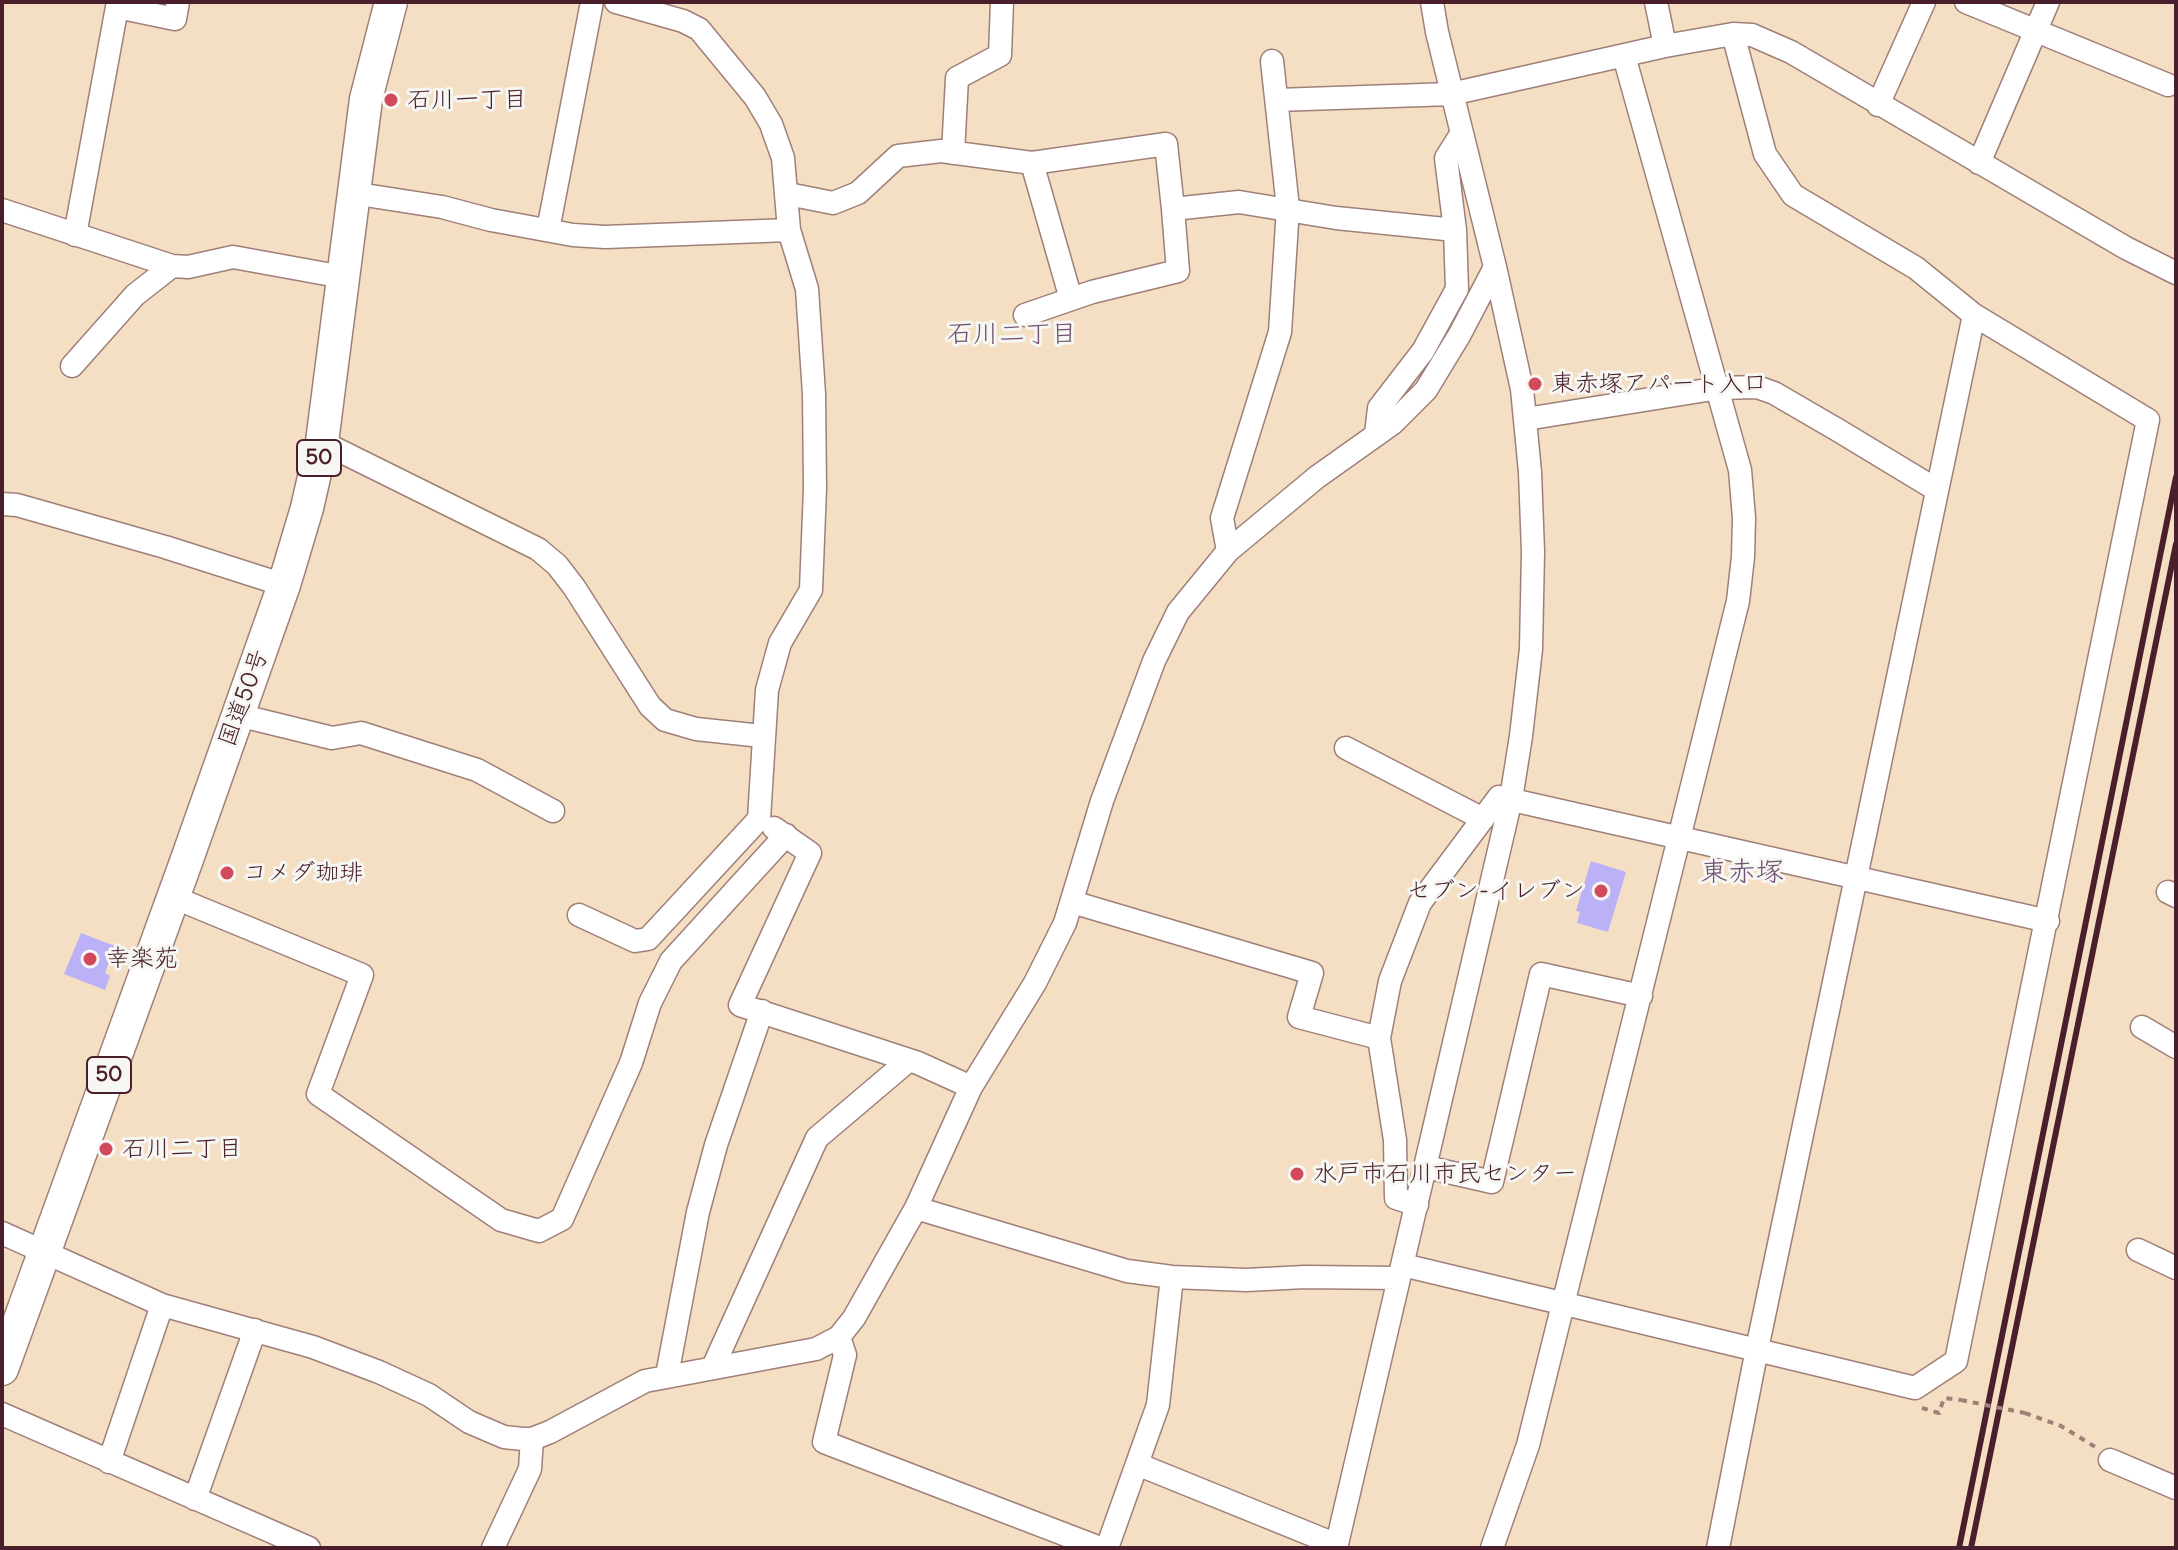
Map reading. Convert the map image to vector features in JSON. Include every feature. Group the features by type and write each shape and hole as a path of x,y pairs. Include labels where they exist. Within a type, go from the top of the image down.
{"highway":[{"name":"国道50号","path":"2,1369 238,715 284,585 307,508 322,442 366,99 391,2"}],"street":[{"path":"75,235 117,7 175,19 178,2"},
{"path":"548,230 592,2"},
{"path":"579,915 635,941 648,939 759,819 767,690 780,643 811,590 815,488 814,394 807,289 789,230 783,158 771,124 755,97 699,29 683,21 616,2"},
{"path":"953,153 957,78 1000,55 1002,2"},
{"path":"1137,1464 1337,1546 1511,799 1531,649 1533,552 1526,419 1495,267 1451,94 1432,2"},
{"path":"1656,2 1665,46"},
{"path":"1878,105 1924,2"},
{"path":"1966,2 2168,85"},
{"path":"1979,163 2048,2"},
{"path":"1277,100 1451,94 1665,46 1733,34 1752,35 1771,42 2126,248 2176,273"},
{"path":"916,1208 1127,1271 1172,1277 1246,1280 1401,1272 1564,1303 1915,1388 1956,1361 2148,420 1974,315 1916,268 1793,195 1765,154 1733,34"},
{"path":"1492,1548 1528,1445 1564,1303 1738,601 1743,557 1740,470 1624,56"},
{"path":"1228,551 1222,518 1280,332 1288,208 1272,61"},
{"path":"1376,435 1379,408 1423,351 1457,289 1455,230 1446,158 1461,134"},
{"path":"788,194 833,203 858,193 898,156 941,151 1032,163 1166,144 1178,271 1071,299 1025,315"},
{"path":"1032,163 1071,299"},
{"path":"352,193 442,207 491,220 573,235 605,237 789,230"},
{"path":"1173,209 1239,202 1336,218 1455,230"},
{"path":"2,210 172,266 188,267 233,257 343,277"},
{"path":"72,366 135,295 172,266"},
{"path":"2,1233 162,1305 313,1347 379,1372 429,1395 469,1422 504,1437 532,1439 570,1423 645,1381 816,1349 839,1337 854,1318 916,1208 971,1087 1035,983 1065,923 1102,801 1154,661 1178,612 1228,551 1317,477 1393,423 1426,390 1495,267"},
{"path":"1718,1548 1974,315"},
{"path":"1526,419 1748,386 1774,393 1937,490"},
{"path":"322,442 538,549 557,565 574,587 650,706 665,720 696,729 762,736"},
{"path":"2,504 17,505 165,547 284,585"},
{"path":"238,715 332,738 361,733 477,770 553,811"},
{"path":"1346,748 1483,819"},
{"path":"1417,1205 1396,1198 1395,1140 1379,1038 1390,981 1420,903 1499,797 2048,921"},
{"path":"759,819 810,853 740,1005 909,1060 971,1087"},
{"path":"173,897 362,975 318,1094 501,1220 539,1231 562,1219 631,1063 650,1003 671,961 786,835"},
{"path":"1072,902 1312,973 1299,1017 1379,1038"},
{"path":"1426,1167 1492,1182 1541,974 1641,996"},
{"path":"667,1375 698,1212 716,1145 762,1011"},
{"path":"2142,1027 2176,1047"},
{"path":"713,1367 817,1138 909,1060"},
{"path":"2138,1250 2176,1268"},
{"path":"1107,1548 1158,1405 1172,1277"},
{"path":"109,1462 162,1305"},
{"path":"195,1499 255,1330"},
{"path":"839,1337 845,1355 824,1442 1100,1548"},
{"path":"2,1414 309,1548"},
{"path":"493,1548 530,1469 532,1439"},
{"path":"2110,1460 2176,1488"}],"path":[{"path":"1939,1413 1944,1398 2025,1413 2061,1426 2096,1446 2110,1460"}],"building":[{"name":"セブン-イレブン","path":"1591,861 1626,872 1608,932 1577,923 1580,912 1576,911"},
{"path":"81,933 115,946 105,973 110,976 105,990 64,974"}],"railway":[{"path":"1959,1548 2176,477"},
{"path":"1971,1548 2176,544"}],"place":[{"name":"石川一丁目","path":"391,100"},
{"name":"東赤塚アパート入口","path":"1535,384"},
{"name":"コメダ珈琲","path":"227,873"},
{"name":"セブン-イレブン","path":"1601,891"},
{"name":"幸楽苑","path":"90,959"},
{"name":"石川二丁目","path":"106,1149"},
{"name":"水戸市石川市民センター","path":"1297,1174"}],"district":[{"name":"石川二丁目","path":"1012,335"},
{"name":"東赤塚","path":"1742,873"}]}
